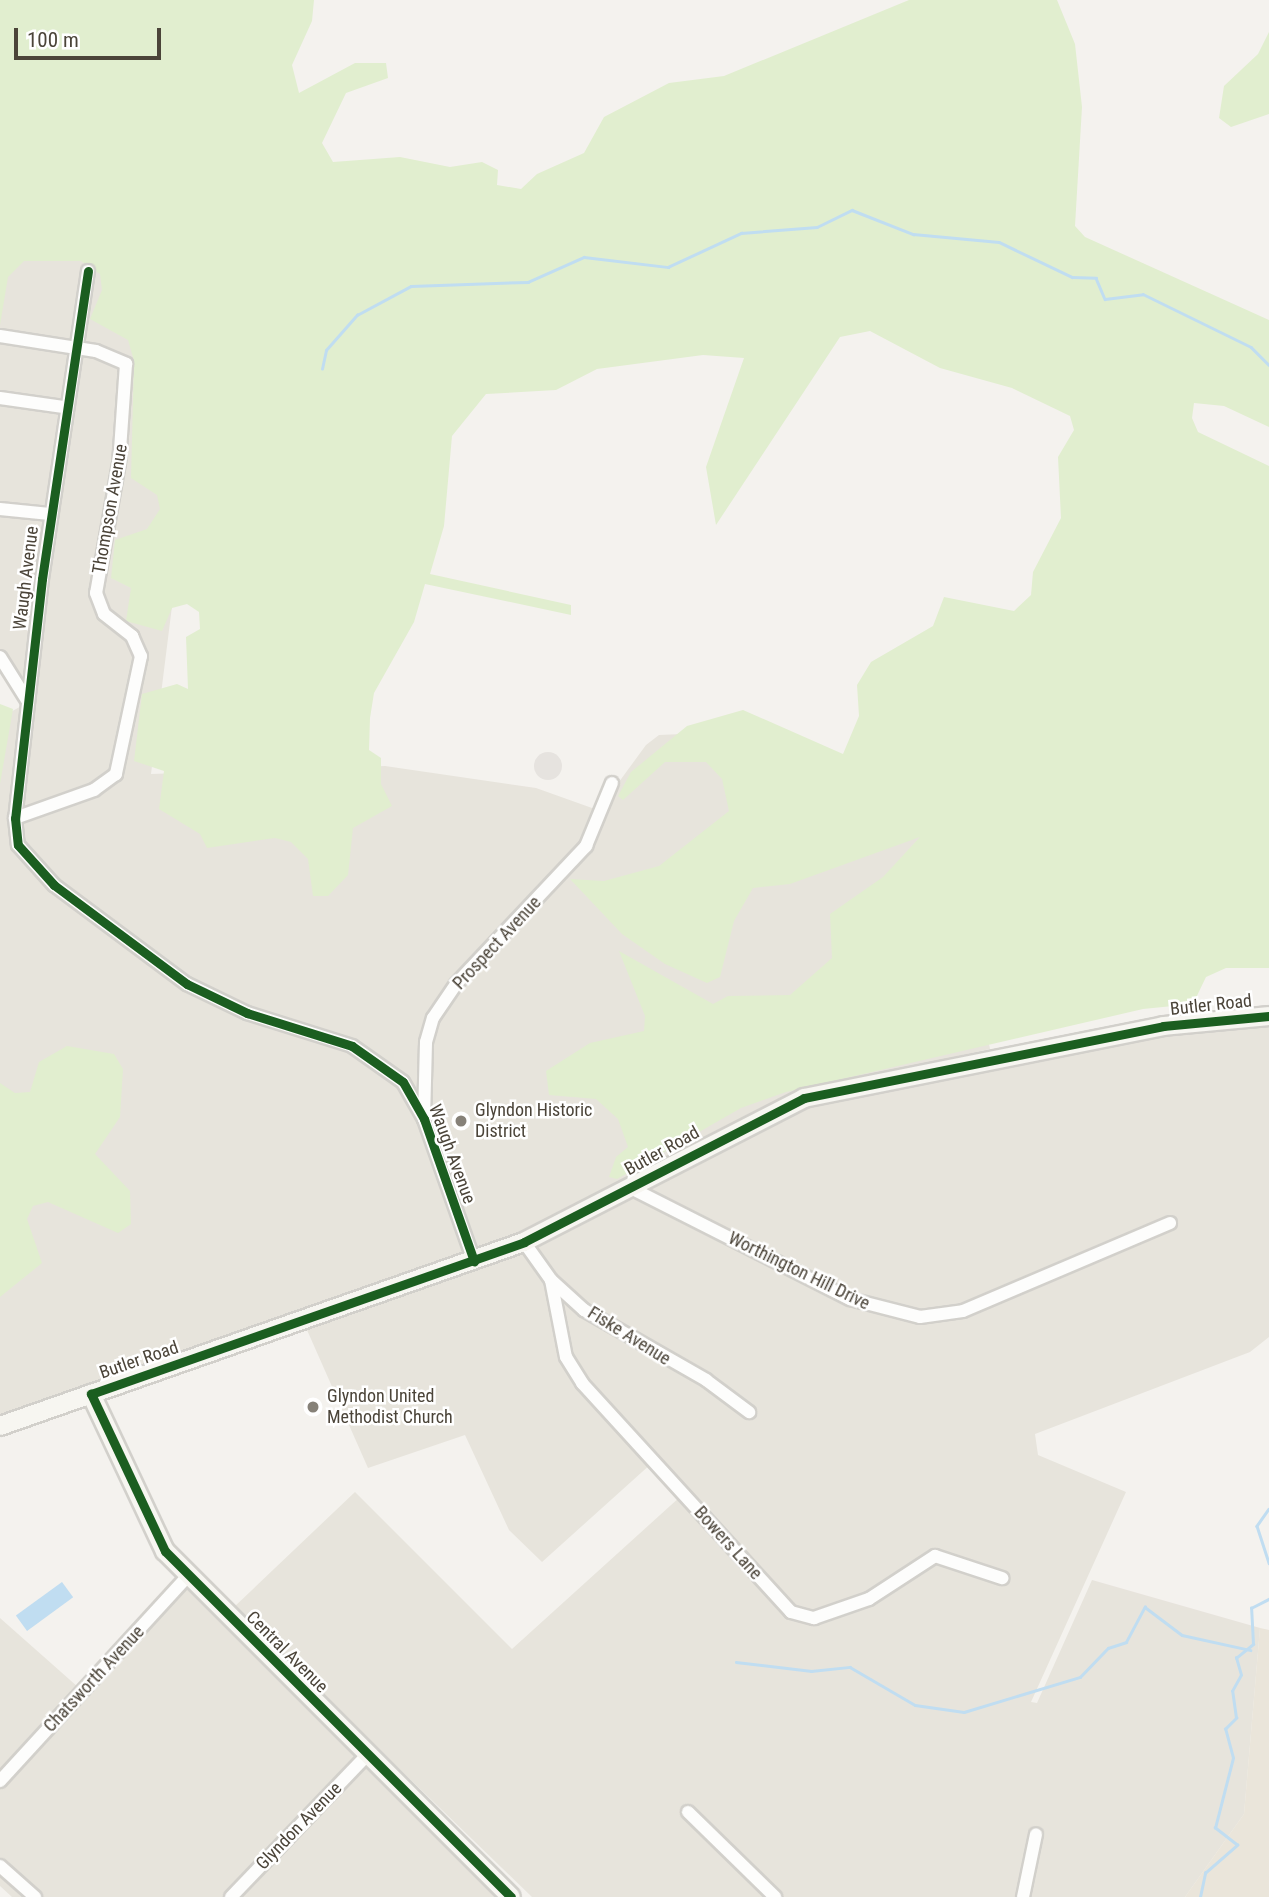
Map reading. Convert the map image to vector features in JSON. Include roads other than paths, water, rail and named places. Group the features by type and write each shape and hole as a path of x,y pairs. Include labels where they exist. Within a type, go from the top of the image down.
{"main road":[{"name":"Butler Road","path":"0,1426 524,1242 737,1128 832,1089 1163,1026 1269,1016"},
{"name":"Central Avenue","path":"91,1394 150,1527 188,1576 511,1897"}],"street":[{"name":"Waugh Avenue","path":"88,271 63,407 27,701 15,818 18,845 32,864 124,939 208,995 368,1054 403,1082 424,1119 474,1261"},
{"path":"0,336 72,349"},
{"name":"Thompson Avenue","path":"15,818 107,783 124,754 141,656 132,636 104,614 96,593 119,463 126,364 107,354 72,349"},
{"path":"0,398 63,407"},
{"path":"0,509 50,514"},
{"path":"0,657 27,701"},
{"name":"Prospect Avenue","path":"424,1119 426,1042 433,1018 456,985 586,846 612,783"},
{"name":"Worthington Hill Drive","path":"629,1187 850,1299 920,1317 962,1311 1170,1223"},
{"name":"Fiske Avenue","path":"524,1242 551,1280 584,1310 706,1380 749,1412"},
{"name":"Bowers Lane","path":"551,1280 566,1357 582,1383 791,1612 823,1616 869,1599 935,1556 1002,1578"},
{"name":"Chatsworth Avenue","path":"0,1781 188,1576"},
{"name":"Glyndon Avenue","path":"231,1897 368,1754"},
{"path":"688,1812 775,1897"},
{"path":"1023,1897 1036,1834"},
{"path":"0,1866 35,1897"}],"water":[{"path":"62,1582 73,1597 27,1631 16,1616"}],"waterway":[{"path":"322,369 326,350 357,315 411,286 528,282 584,257 668,267 741,233 817,227 852,210 913,234 999,242 1072,277 1096,278 1105,299 1143,294 1251,347 1269,365"},
{"path":"1269,1509 1257,1526 1269,1563"},
{"path":"1200,1897 1205,1873 1237,1845 1215,1828 1233,1758 1225,1729 1236,1718 1232,1691 1241,1675 1236,1658 1253,1644 1251,1608 1269,1599"},
{"path":"736,1662 811,1671 850,1667 915,1705 964,1712 1080,1677 1108,1648 1126,1642 1145,1607 1182,1635 1250,1650"}],"place":[{"name":"Glyndon Historic District","path":"461,1121"},
{"name":"Glyndon United Methodist Church","path":"313,1407"}]}
